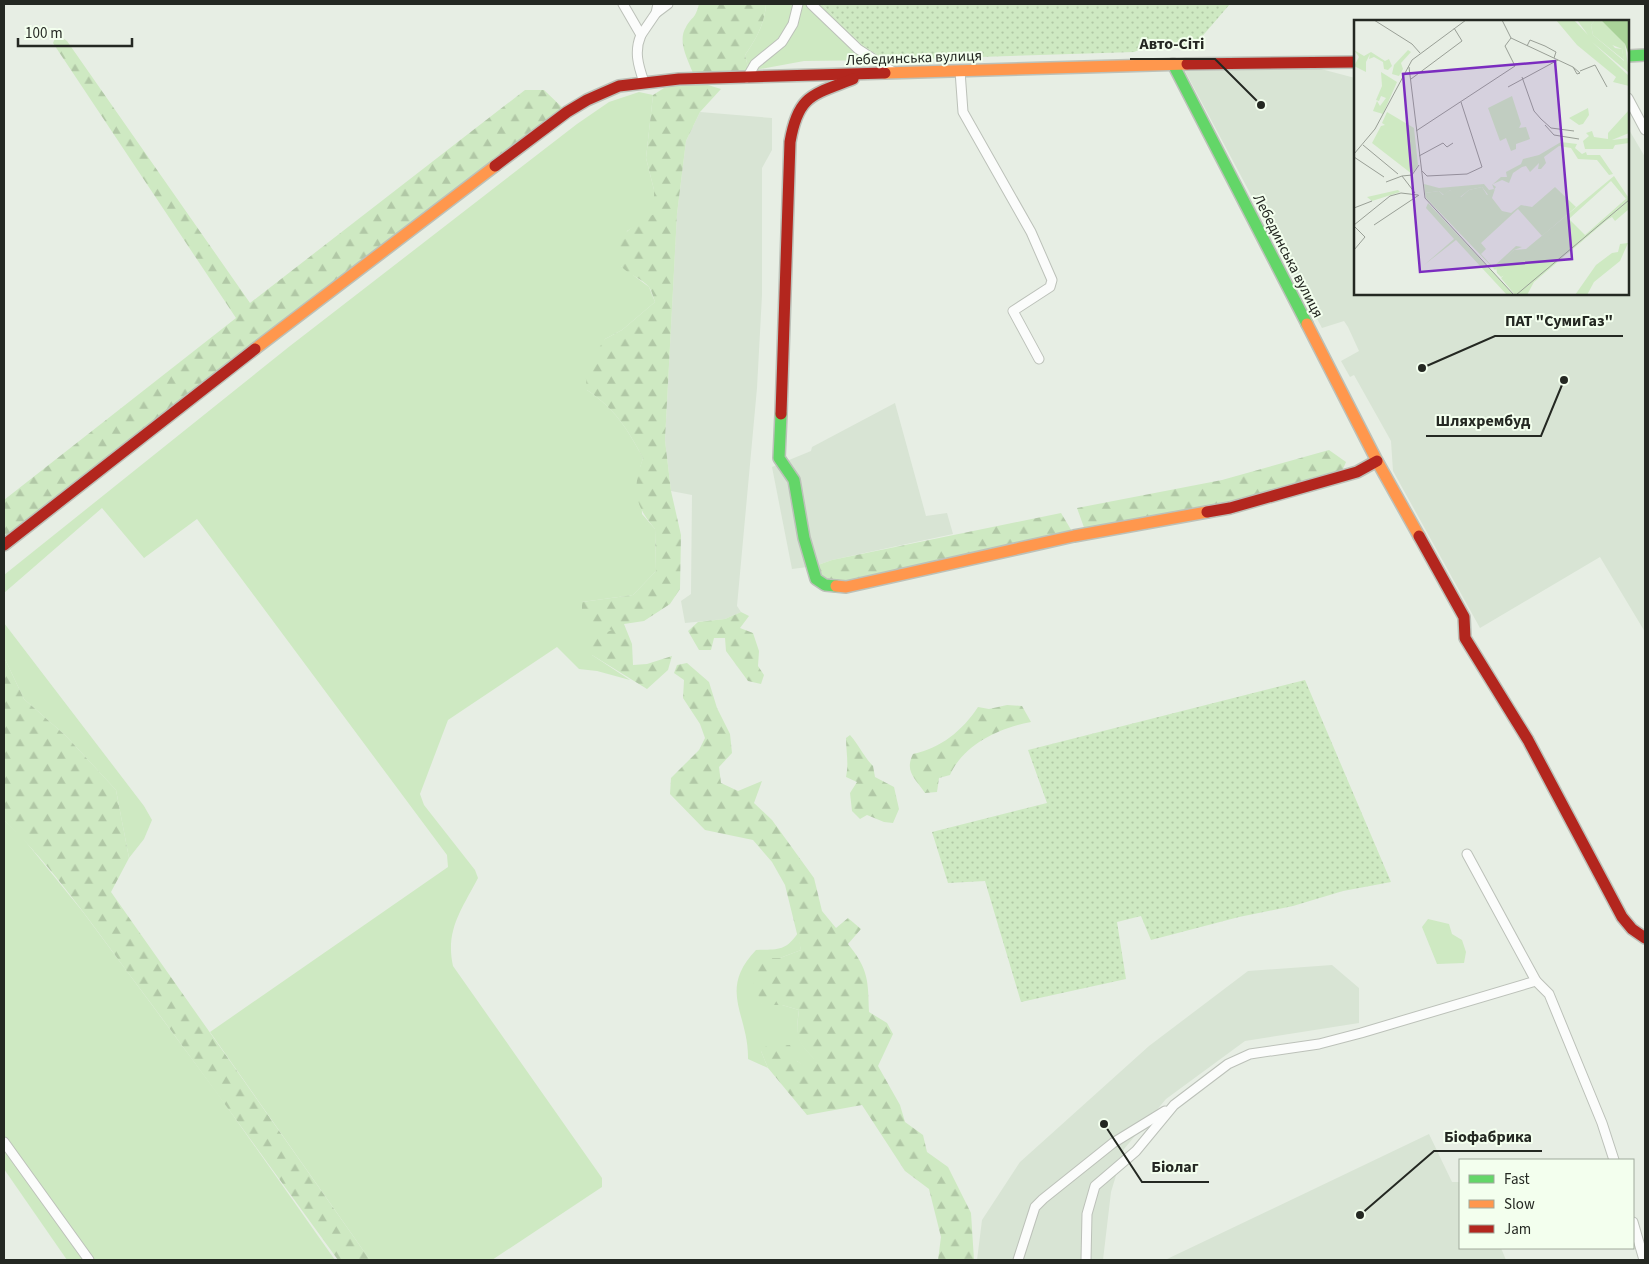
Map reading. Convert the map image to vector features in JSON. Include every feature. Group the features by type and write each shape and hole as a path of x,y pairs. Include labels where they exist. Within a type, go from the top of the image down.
{"street":[{"path":"623,4 641,34"},
{"path":"644,82 637,57 636,45 657,8 668,4"},
{"path":"747,78 755,64 782,42 793,24 798,4"},
{"path":"811,4 858,49 897,74"},
{"path":"1629,56 1645,55"},
{"name":"Лебединська вулиця","path":"4,545 301,313 542,130 579,104 609,89 644,82 679,79 806,77 1173,64 1354,62"},
{"name":"Лебединська вулиця","path":"1173,64 1377,461 1464,618 1465,638 1528,740 1622,917 1632,929 1645,938"},
{"path":"960,71 963,112 1031,232 1052,280 1050,287 1013,311 1039,359"},
{"path":"863,75 825,89 800,105 793,120 790,142 779,458 794,480 804,538 816,579 825,585 846,587 1080,534 1230,508 1357,472 1377,461"},
{"path":"1629,100 1645,130"},
{"path":"1467,854 1536,981 1548,994 1602,1122 1614,1159"},
{"path":"1018,1260 1035,1207 1043,1199 1113,1143 1174,1105 1228,1064 1250,1054 1318,1044 1536,981"},
{"path":"1086,1260 1086,1214 1095,1186 1136,1151 1174,1105"},
{"path":"4,1142 89,1260"},
{"path":"1634,1225 1644,1260"}],"shaded area":[{"path":"1321,69 1354,78 1354,295 1629,295 1629,130 1645,157 1645,632 1600,557 1480,628 1393,471 1391,441 1354,375 1350,377 1341,361 1359,351 1348,327 1344,321 1322,328 1185,71"},
{"path":"700,112 772,118 772,150 762,168 762,295 757,388 737,606 741,612 725,619 685,623 681,601 691,594 692,495 671,491 665,440 677,214 686,141"},
{"path":"895,403 926,516 947,513 953,534 832,560 815,566 792,569 772,467 811,451 812,447"},
{"path":"1332,965 1359,988 1359,1023 1245,1041 1166,1099 1124,1149 1111,1192 1103,1260 977,1260 982,1220 1020,1162 1149,1046 1248,971"},
{"path":"1429,1134 1452,1182 1459,1182 1459,1249 1501,1249 1506,1260 1165,1260"}],"green space":[{"path":"699,4 766,4 764,18 759,31 745,55 749,71 693,73 684,50 683,38 686,27 695,15"},
{"path":"766,4 822,4 861,44 885,60 804,61 749,71 745,55 759,31 764,18"},
{"path":"822,4 1230,4 1193,47 1144,48 1134,52 885,60 861,44"},
{"path":"57,34 67,41 250,303 525,90 544,90 567,112 4,545 4,500 236,318 53,43"},
{"path":"680,84 708,85 721,89 700,112 686,141 677,214 665,440 671,491 681,535 680,589 670,604 644,621 624,624 632,644 633,665 647,664 672,656 668,670 647,689 592,655 591,639 612,630 582,621 582,602 633,595 656,571 655,529 639,504 636,488 643,458 620,420 605,404 587,390 585,369 605,339 622,330 655,302 649,287 621,266 616,257 616,249 624,234 654,214 654,190 646,158 653,95 664,88"},
{"path":"639,92 653,95 646,158 654,190 654,215 627,231 621,266 649,287 655,302 622,330 605,339 587,390 605,404 620,420 643,458 640,468 642,514 655,529 656,571 633,595 582,602 613,630 592,655 630,680 597,671 579,669 557,647 448,720 420,794 424,805 475,870 478,878 461,910 453,931 451,953 453,966 602,1178 602,1187 492,1260 370,1260 210,1032 448,867 447,855 197,519 144,558 102,508 4,593 4,575 290,346 577,124 609,102"},
{"path":"1329,450 1346,462 1340,476 1308,487 1086,533 1077,508 1222,480"},
{"path":"1061,513 1073,533 847,584 821,579 815,566 832,560"},
{"path":"741,612 749,616 740,628 753,633 759,651 758,666 764,675 761,684 748,681 726,651 725,638 714,638 711,650 699,650 688,631 698,622 725,619"},
{"path":"4,623 144,806 152,820 144,839 129,858 116,790 66,736 24,699 4,657"},
{"path":"4,657 24,699 66,736 116,790 129,858 111,892 370,1260 338,1260 89,919 40,858 4,820"},
{"path":"687,663 709,682 717,708 730,734 732,753 719,767 721,783 738,791 762,781 754,803 772,820 814,878 822,911 836,928 848,918 861,929 848,944 864,969 869,1012 887,1023 893,1034 878,1066 900,1105 905,1122 923,1135 927,1152 948,1167 971,1213 974,1260 938,1260 941,1237 929,1189 905,1171 862,1105 807,1115 768,1068 761,1051 766,1046 790,1045 797,1061 805,1066 817,1062 801,1044 799,1039 797,1028 799,1010 782,1005 762,1005 751,976 759,958 780,958 801,950 785,885 772,862 753,840 705,830 670,794 671,778 699,750 705,738 700,724 683,698 684,680 674,673 677,665"},
{"path":"1305,680 1391,882 1343,891 1293,906 1239,917 1151,940 1141,916 1117,922 1126,979 1021,1002 985,881 948,883 932,832 1047,803 1028,750"},
{"path":"1007,705 1022,706 1031,722 995,733 983,739 964,755 950,775 939,778 937,792 925,793 910,771 913,754 942,743 965,724 978,707 989,709"},
{"path":"850,735 873,766 875,777 894,787 899,809 893,823 884,822 867,815 860,819 852,811 850,793 857,782 846,777 846,738"},
{"path":"4,820 22,837 83,912 218,1094 335,1260 67,1260 4,1169"},
{"path":"1428,919 1449,924 1452,934 1462,940 1466,952 1464,963 1437,964 1422,927"},
{"path":"798,933 801,950 780,958 760,958 762,1005 782,1005 799,1010 797,1027 799,1039 806,1050 818,1062 805,1067 797,1061 761,1051 768,1068 748,1059 747,1043 738,1003 738,978 744,965 756,950 775,949 785,946"}],"traffic: fast":[{"path":"1629,56 1645,55"},
{"path":"1173,64 1307,324"},
{"path":"781,414 779,458 794,480 804,538 816,579 825,585 836,586"}],"traffic: slow":[{"path":"885,73 1187,64"},
{"path":"255,349 495,166"},
{"path":"1307,324 1377,461 1419,536"},
{"path":"836,586 846,587 1074,536 1207,512"}],"traffic: jam":[{"path":"1187,64 1354,62"},
{"path":"495,166 567,112 587,100 619,86 679,79 885,73"},
{"path":"781,414 790,142 793,126 797,115 809,99 827,89 853,79"},
{"path":"4,545 255,349"},
{"path":"1207,512 1230,508 1357,472 1377,461"},
{"path":"1419,536 1464,617 1465,638 1528,740 1622,917 1632,929 1645,938"}],"place":[{"name":"Авто-Сіті","path":"1261,105"},
{"name":"ПАТ \"СумиГаз\"","path":"1422,368"},
{"name":"Шляхрембуд","path":"1564,380"},
{"name":"Біолаг","path":"1104,1124"},
{"name":"Біофабрика","path":"1360,1215"}]}
